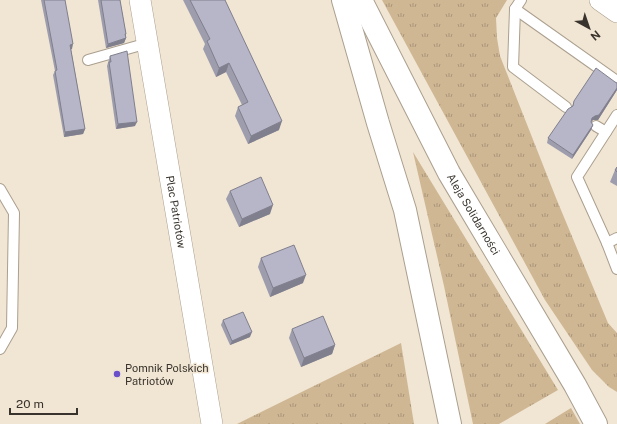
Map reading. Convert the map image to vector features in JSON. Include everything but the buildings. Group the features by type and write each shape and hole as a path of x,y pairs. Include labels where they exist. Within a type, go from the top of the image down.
{"main road":[{"path":"343,0 378,123 405,210 450,424"},
{"name":"Aleja Solidarności","path":"361,0 449,173 572,379 596,424"}],"street":[{"name":"Plac Patriotów","path":"140,0 212,424"},
{"path":"600,0 617,12"}],"lane":[{"path":"521,0 515,9 513,67 566,107"},
{"path":"515,9 617,80"},
{"path":"88,60 148,43"},
{"path":"617,115 577,177 607,243 617,270"},
{"path":"596,126 606,132"},
{"path":"0,189 14,213 12,328 0,349"},
{"path":"607,243 617,238"}],"green space":[{"path":"382,0 507,0 496,18 500,56 556,198 608,323 617,333 617,392 609,387 592,370 545,300"},
{"path":"413,152 558,390 499,424 473,424 444,286"},
{"path":"401,343 414,424 237,424"},
{"path":"571,408 580,424 545,424"}],"place":[{"name":"Pomnik Polskich Patriotów","path":"117,374"}]}
